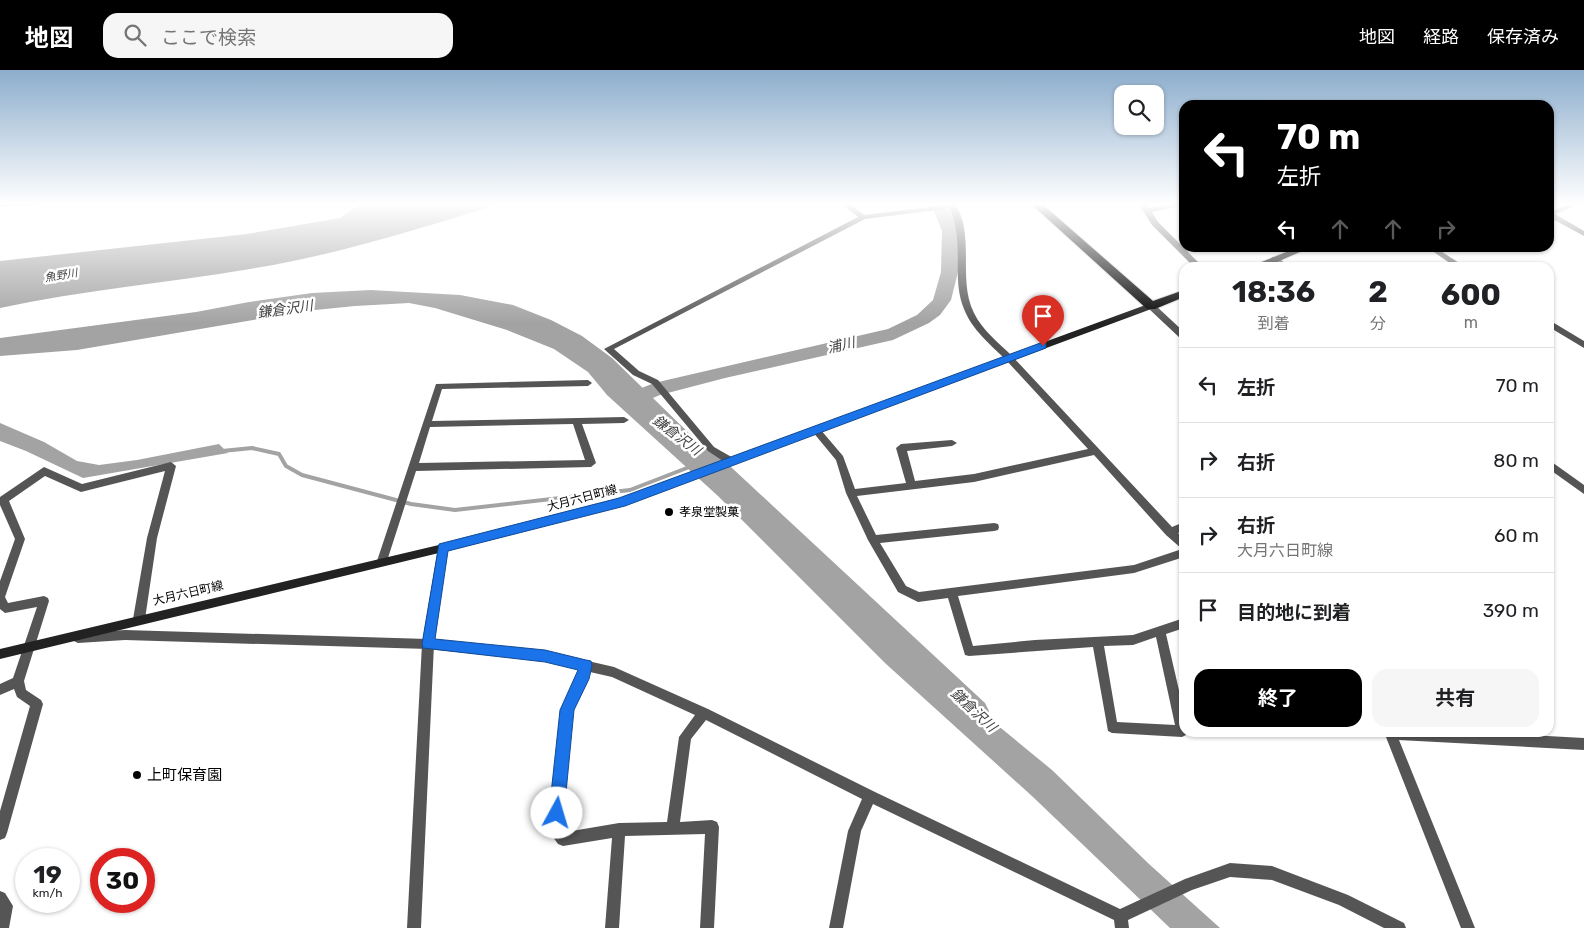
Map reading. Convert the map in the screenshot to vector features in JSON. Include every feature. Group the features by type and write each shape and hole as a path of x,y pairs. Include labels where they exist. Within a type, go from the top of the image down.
{"highway":[{"path":"1080,243 1151,306 1179,295"},
{"path":"1267,262 1293,252"}],"main road":[{"name":"大月六日町線","path":"0,654 138,619 443,548 621,502 1151,306"}],"street":[{"path":"732,462 711,448 655,382 636,374 608,349 813,243"},
{"path":"961,243 963,291 966,307 978,325 1179,541"},
{"path":"1184,252 1194,262"},
{"path":"1438,252 1454,262"},
{"path":"1274,259 1278,262"},
{"path":"1151,306 1179,332"},
{"path":"1554,326 1584,345"},
{"path":"382,561 439,386 588,383"},
{"path":"428,424 624,420"},
{"path":"413,467 591,463 576,421"},
{"path":"817,431 840,459 851,493 873,540 902,589 918,597 1134,569 1179,555"},
{"path":"911,484 901,448 952,444"},
{"path":"851,493 911,484 974,478 1096,451"},
{"path":"0,832 37,704 21,693 18,680 44,601 5,608 0,598 20,539 1,501 44,471 81,488 171,466 152,538 138,619"},
{"path":"1554,468 1584,490"},
{"path":"873,540 994,527"},
{"path":"1170,532 1179,528"},
{"path":"414,928 428,644 443,548"},
{"path":"952,593 969,651 1035,645 1133,640 1179,625"},
{"path":"1160,631 1179,717"},
{"path":"62,639 153,636 428,644 545,656 614,672 704,713 1121,922 1190,884 1230,870 1272,873 1343,900 1399,928"},
{"path":"1098,642 1112,727 1179,731"},
{"path":"586,666 583,679 567,710 555,830 563,839 618,830 712,826 707,928"},
{"path":"0,690 18,680"},
{"path":"673,828 685,737 704,713"},
{"path":"1393,737 1468,928"},
{"path":"1547,737 1584,744"},
{"path":"836,928 855,831 870,796"},
{"path":"612,928 618,830"},
{"path":"0,898 6,906 2,928"}],"water":[{"name":"魚野川","path":"164,243 365,243 282,263 219,274 62,296 0,308 0,261"},
{"path":"371,290 460,295 513,305 551,320 582,336 612,358 699,443 731,486 902,647 1052,770 1149,864 1220,928 1170,928 1033,797 885,663 718,496 607,395 588,372 554,349 507,330 435,308 409,303 305,311 77,350 0,356 0,338 196,312 312,293"},
{"path":"0,423 44,442 77,461 99,465 137,460 219,444 228,453 83,478 0,441"}],"waterway":[{"name":"浦川","path":"634,399 654,390 725,372 893,334 923,319 934,311 942,300 950,272 952,243"},
{"name":"鎌倉沢川","path":"686,444 710,459 802,544 976,711"},
{"path":"222,451 252,448 279,454 286,466 302,475 411,504 455,510 630,490 692,466"}],"place":[{"name":"孝泉堂製菓","path":"669,512"},
{"name":"上町保育園","path":"137,775"}],"route":[{"path":"557,813 567,710 583,679 586,666 545,656 428,644 443,548 581,514 621,502 1043,346"}]}
